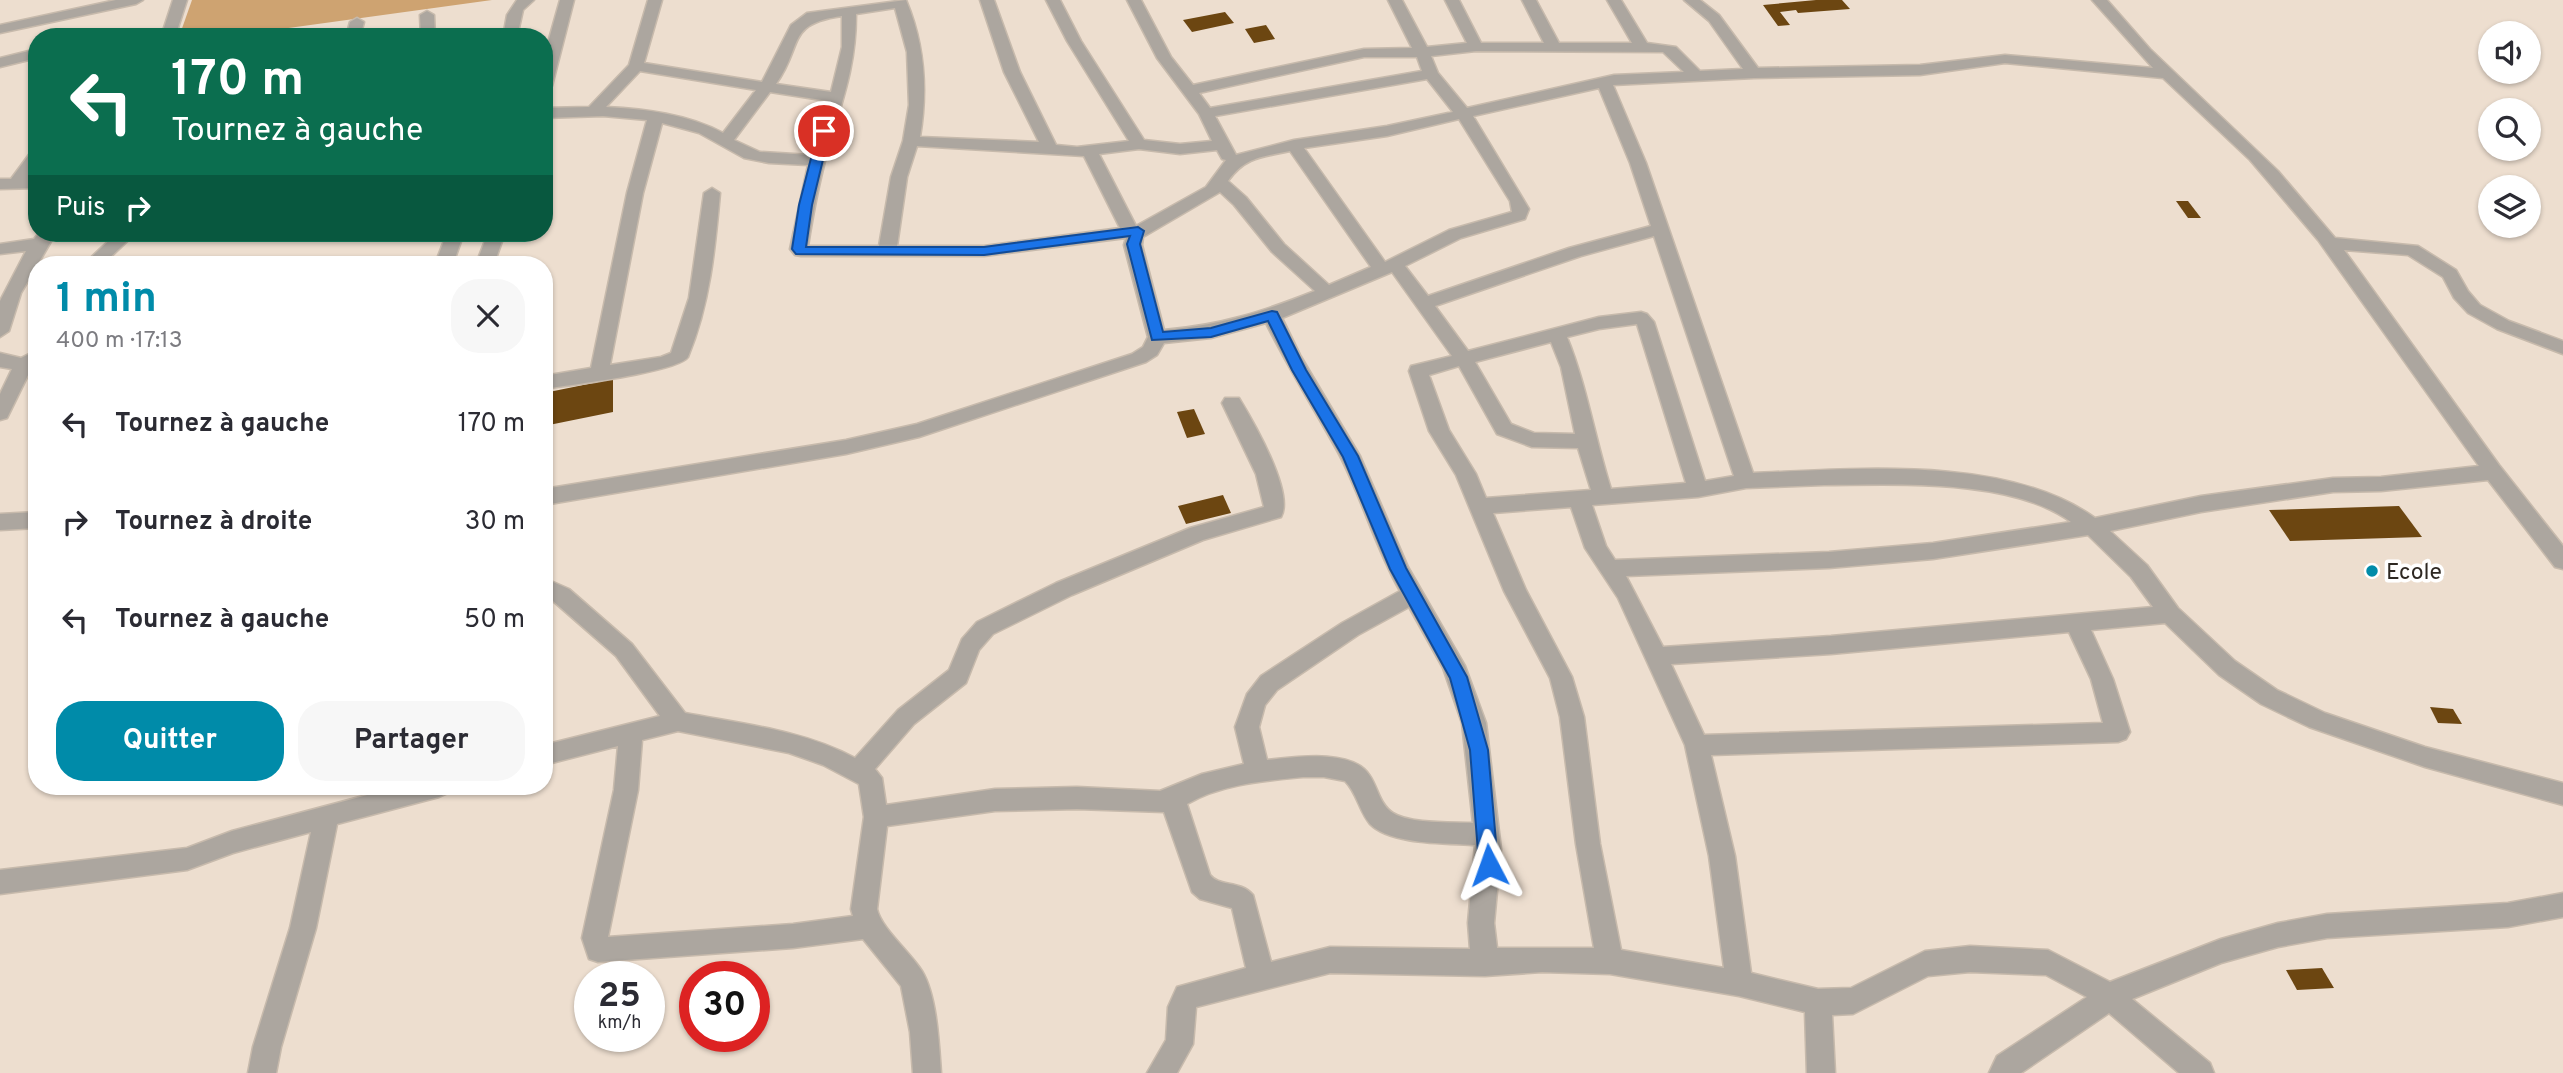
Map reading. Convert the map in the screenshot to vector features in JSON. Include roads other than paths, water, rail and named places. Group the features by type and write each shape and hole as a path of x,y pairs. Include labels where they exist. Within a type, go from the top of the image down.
{"street":[{"path":"0,29 136,0"},
{"path":"171,28 180,0"},
{"path":"512,28 515,10 519,3 527,0"},
{"path":"553,52 567,0"},
{"path":"595,110 636,66 654,0"},
{"path":"986,0 1012,72 1049,148"},
{"path":"1053,0 1074,41 1139,144"},
{"path":"1134,0 1164,58 1206,113 1232,164"},
{"path":"1157,337 1211,332 1272,315 1388,267 1455,234 1516,217 1521,212 1518,201 1463,114 1432,74 1404,23 1395,0"},
{"path":"1452,0 1476,47"},
{"path":"1529,0 1555,49"},
{"path":"1615,0 1641,46"},
{"path":"1691,0 1714,18 1754,73"},
{"path":"2099,0 2167,74 2242,141 2289,192 2493,472 2563,561"},
{"path":"724,141 767,86 800,22 812,16 849,12 893,2 914,48 918,78 911,141 899,177 887,252"},
{"path":"849,12 849,47 837,98 816,160 799,249 804,252 1002,249 1134,232 1208,194 1232,164 1248,155 1387,131 1604,82 1695,75 1920,70 2005,59 2167,74"},
{"path":"427,15 428,28"},
{"path":"1188,91 1345,55 1476,47 1555,49 1641,46 1671,50 1695,75"},
{"path":"0,78 5,60 28,55"},
{"path":"636,66 837,98"},
{"path":"1206,113 1432,74"},
{"path":"1604,82 1638,163 1746,481"},
{"path":"553,112 595,110 629,112 696,127 744,152 760,157 816,160"},
{"path":"598,373 635,193 656,117"},
{"path":"911,141 1089,151 1139,144 1180,149 1222,145"},
{"path":"1294,145 1388,267 1424,304 1464,359 1504,429 1532,440 1586,441"},
{"path":"553,496 846,447 919,430 1139,358 1150,351 1157,337 1133,244 1134,232 1089,151"},
{"path":"8,183 28,164"},
{"path":"1218,181 1240,201 1278,248 1326,292"},
{"path":"8,183 28,183"},
{"path":"553,381 665,363 679,357 685,343 701,273 712,193"},
{"path":"1424,304 1575,252 1661,229"},
{"path":"0,249 28,242"},
{"path":"102,256 117,242"},
{"path":"2328,243 2412,250 2450,274 2460,294 2474,309 2503,325 2563,348"},
{"path":"0,331 13,293 28,266"},
{"path":"1272,315 1302,375 1350,456 1398,569 1454,666 1474,723 1479,750 1489,865 1481,923 1485,963"},
{"path":"1610,961 1588,844 1572,717 1561,677 1515,591 1466,474 1439,431 1418,373 1423,368 1614,320 1643,320 1698,490"},
{"path":"1557,335 1570,367 1586,441 1603,496"},
{"path":"0,359 28,360"},
{"path":"0,413 28,364"},
{"path":"859,771 906,718 958,676 970,645 985,628 1064,589 1197,534 1274,512 1274,499 1259,455 1232,403"},
{"path":"1610,568 1842,559 1959,548 2092,527 2202,504 2333,485 2381,484 2493,472"},
{"path":"1480,506 1698,490 1746,481 1894,477 1968,482 2043,498 2070,511 2092,527 2139,571 2170,614 2227,667 2269,697 2317,720 2425,757 2563,794"},
{"path":"1579,499 1592,539 1627,594 1697,745 1715,815 1733,924 1739,983"},
{"path":"0,522 28,520"},
{"path":"553,591 624,650 678,720"},
{"path":"1258,772 1248,727 1255,701 1269,683 1350,629 1413,594"},
{"path":"1657,656 1831,645 2170,614"},
{"path":"1697,745 2118,732 2099,671 2076,622"},
{"path":"553,753 678,720 789,743 831,757 870,778 876,817 864,895 868,926 886,944 899,966 913,981 923,1022 928,1073"},
{"path":"631,733 626,790 595,938 598,950 793,936 868,926"},
{"path":"876,817 995,800 1077,798 1160,802 1173,799 1200,785 1258,772 1324,765 1343,768 1358,778 1375,814 1387,822 1402,828 1487,835"},
{"path":"0,882 187,859 232,842 404,795"},
{"path":"1173,799 1197,880 1207,890 1237,895 1244,903 1262,978"},
{"path":"262,1073 267,1047 303,928 327,815"},
{"path":"2003,1073 2007,1066 2119,991 2221,951 2278,935 2327,926 2508,915 2563,905"},
{"path":"1161,1073 1179,1044 1182,1007 1187,996 1331,960 1485,963 1542,959 1610,961 1739,983 1818,1002 1853,1001 1925,964 1970,958 2048,963 2088,982 2110,997 2200,1073"},
{"path":"1818,1002 1821,1073"}],"place":[{"name":"Ecole","path":"2372,571"}]}
